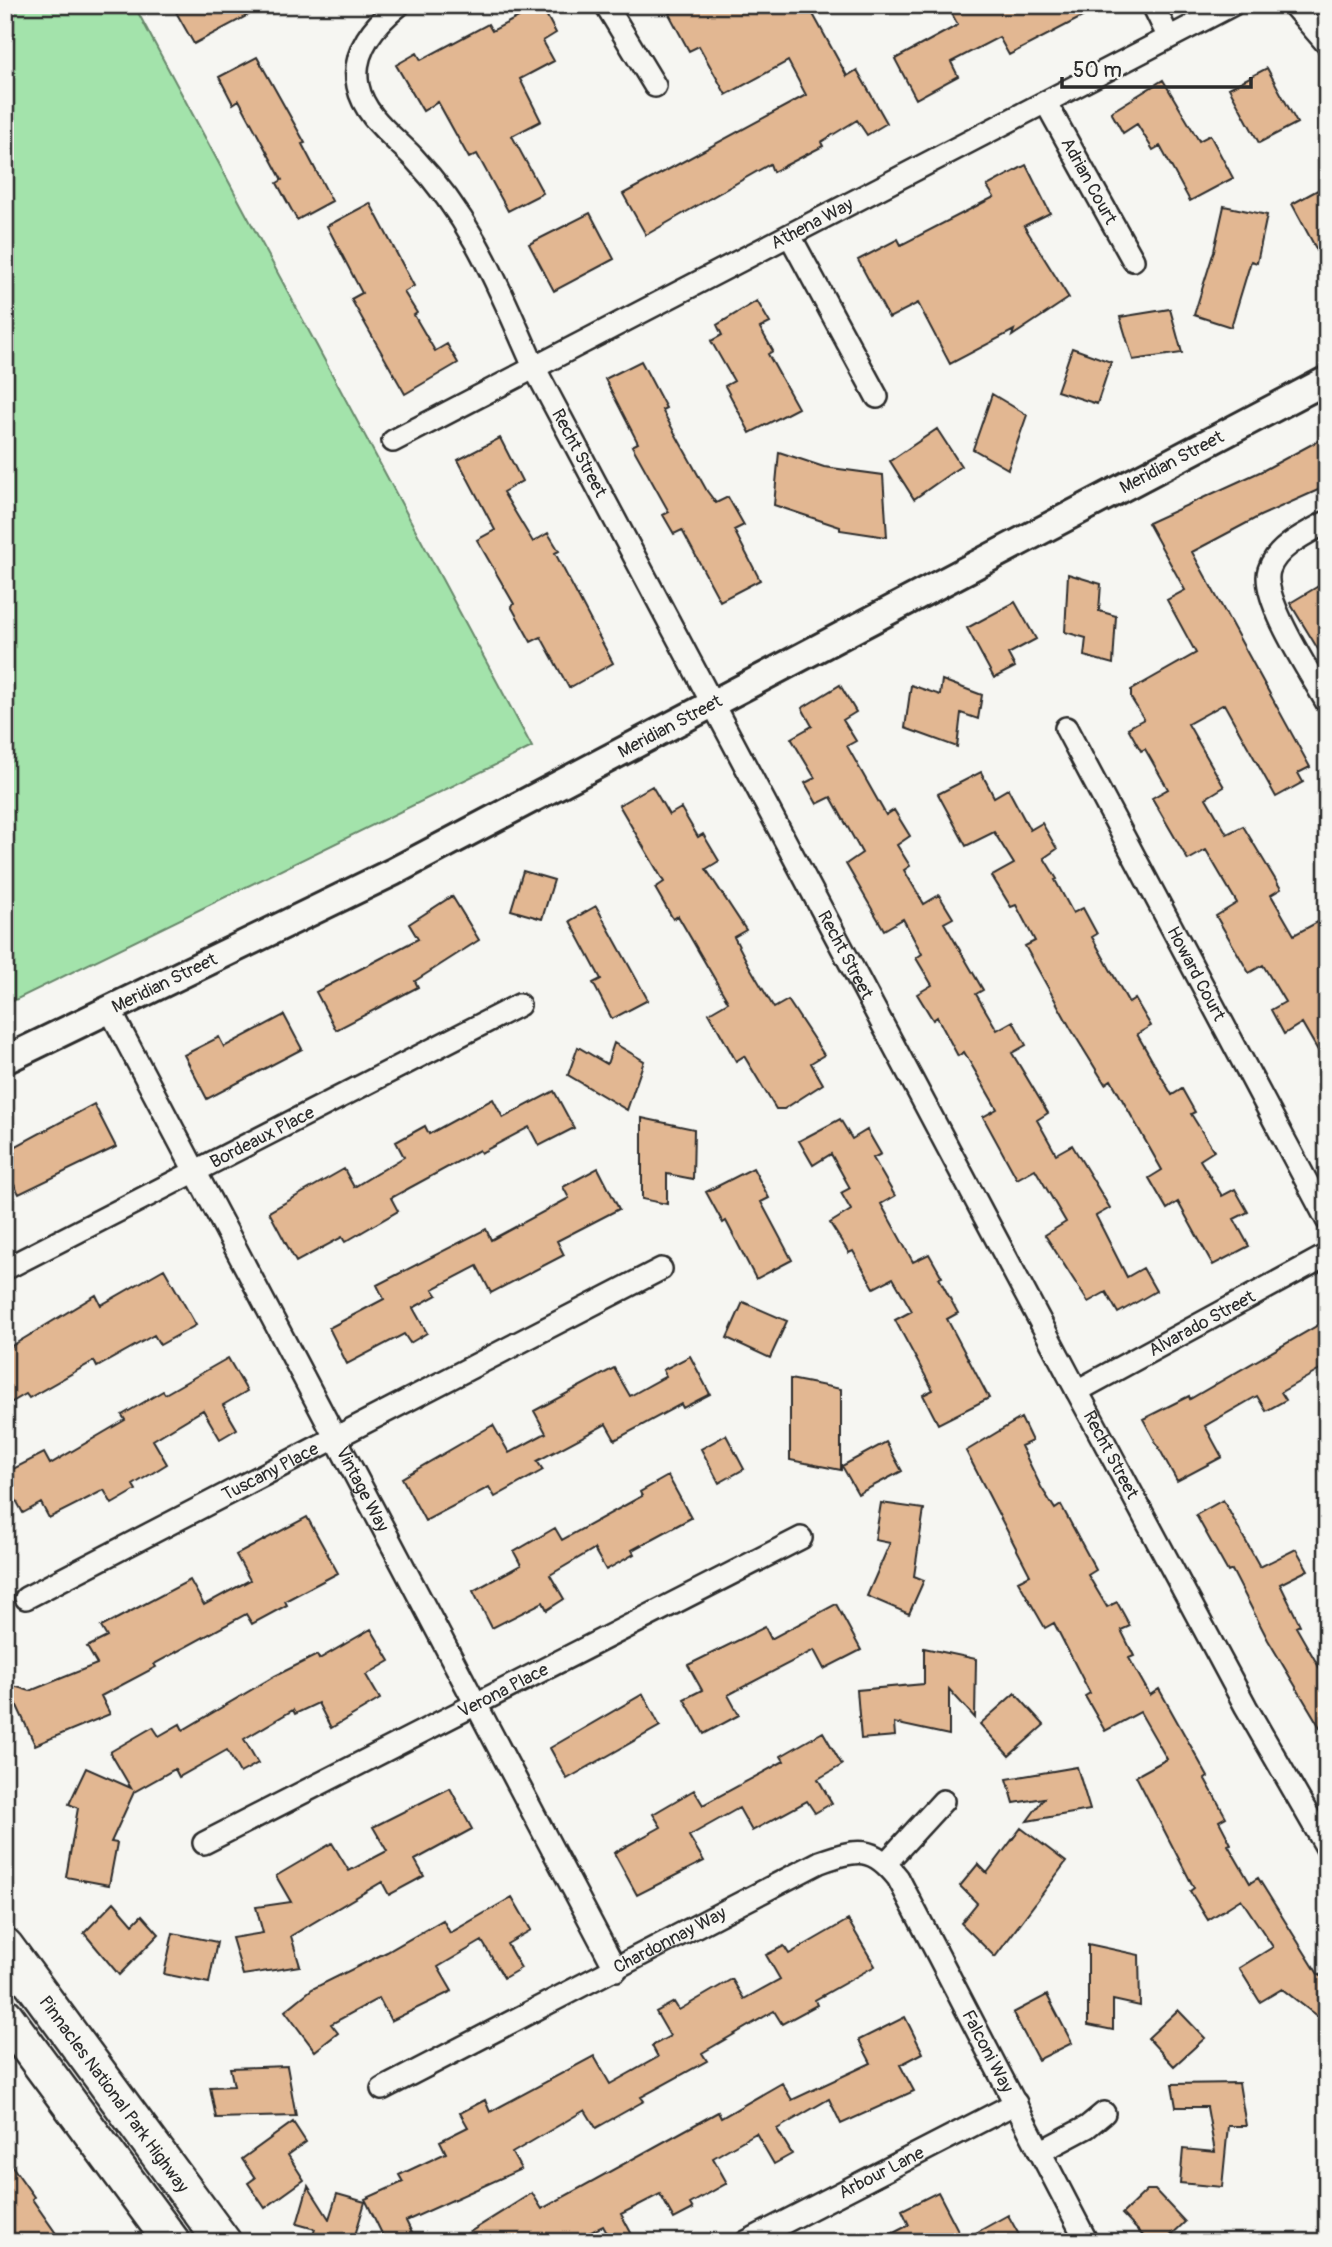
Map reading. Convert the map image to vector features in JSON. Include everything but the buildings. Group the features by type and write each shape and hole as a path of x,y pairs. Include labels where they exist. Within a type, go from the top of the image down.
{"main road":[{"name":"Pinnacles National Park Highway","path":"5,1946 223,2242"},
{"path":"5,2016 172,2242"}],"street":[{"name":"Recht Street","path":"399,5 379,20 367,38 357,71 359,92 376,121 450,198 481,248 535,369 1246,1707 1327,1848"},
{"path":"606,5 655,86"},
{"path":"1153,5 1168,36"},
{"name":"Athena Way","path":"393,441 1232,5"},
{"path":"1293,5 1327,44"},
{"name":"Adrian Court","path":"1046,103 1133,260"},
{"path":"790,236 877,397"},
{"name":"Meridian Street","path":"5,1060 393,872 1327,380"},
{"path":"1327,522 1279,554 1269,570 1267,580 1283,623 1327,703"},
{"name":"Howard Court","path":"1066,728 1327,1220"},
{"name":"Bordeaux Place","path":"5,1269 519,1005"},
{"name":"Vintage Way","path":"109,1008 616,1970"},
{"name":"Alvarado Street","path":"1077,1391 1327,1255"},
{"name":"Tuscany Place","path":"26,1598 661,1269"},
{"name":"Verona Place","path":"204,1843 801,1538"},
{"path":"886,1863 943,1801"},
{"name":"Chardonnay Way","path":"382,2089 820,1863 860,1851 870,1853 886,1863"},
{"name":"Falconi Way","path":"886,1863 898,1878 1087,2242"},
{"name":"Arbour Lane","path":"746,2242 1016,2104"},
{"path":"1041,2152 1087,2127 1104,2113"}],"green space":[{"path":"5,5 134,5 532,747 5,1005"}]}
